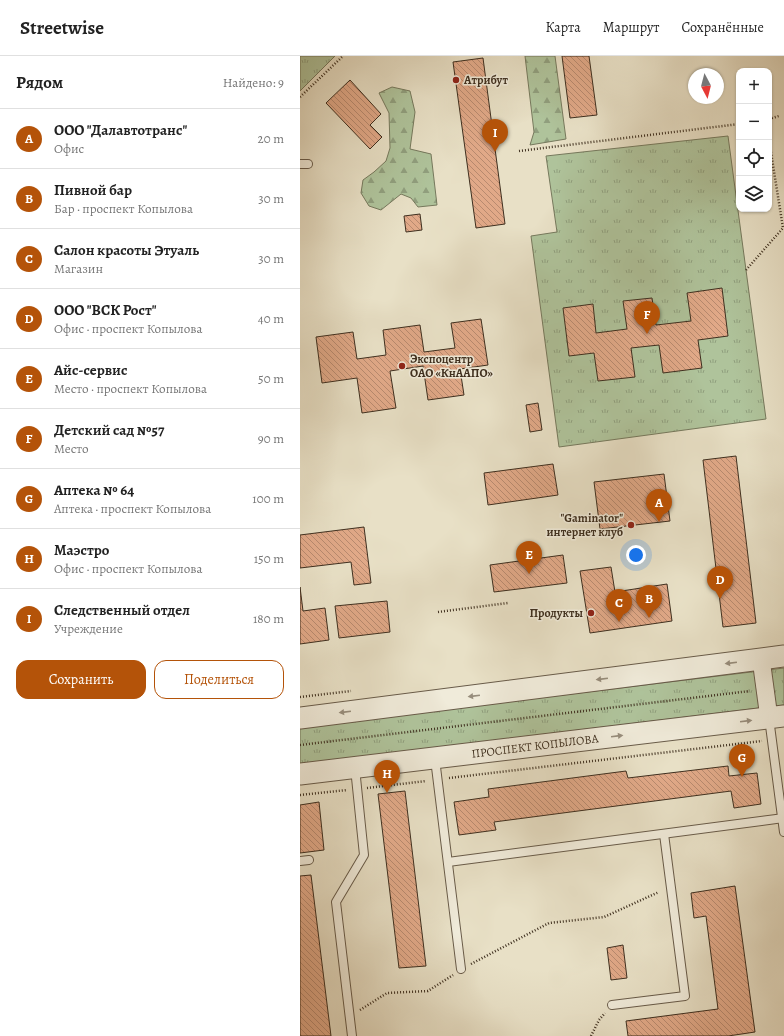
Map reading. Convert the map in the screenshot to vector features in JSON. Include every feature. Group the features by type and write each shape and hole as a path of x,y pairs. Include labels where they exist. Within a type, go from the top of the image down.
{"street":[{"path":"300,718 784,656"},
{"path":"761,659 765,689 777,717"},
{"name":"ПРОСПЕКТ КОПЫЛОВА","path":"300,774 777,717"}],"lane":[{"path":"777,717 772,739 784,832"},
{"path":"434,758 461,969"},
{"path":"352,1036 336,902 364,855 355,768"},
{"path":"448,862 783,818"},
{"path":"612,1006 685,996 664,834"},
{"path":"300,861 309,860"}],"path":[{"path":"300,97 343,56"},
{"path":"772,118 779,116"},
{"path":"519,151 736,124"},
{"path":"746,270 783,228 772,159"},
{"path":"438,612 508,603"},
{"path":"300,745 765,689"},
{"path":"300,795 772,739"},
{"path":"350,1017 387,993 428,991 461,969 549,923 604,917 671,886"},
{"path":"591,1036 599,1020 612,1006"}],"green space":[{"path":"300,56 335,56 300,91"},
{"path":"525,56 555,56 566,139 530,145 534,132"},
{"path":"392,87 410,91 415,112 410,149 431,154 437,205 418,207 411,198 401,194 381,210 369,206 361,193 363,180 386,161 390,148 389,113 379,93"},
{"path":"728,136 736,196 736,212 738,212 766,419 559,447 531,236 557,232 546,156"},
{"path":"784,668 784,705 300,764 300,727"}],"building":[{"path":"562,56 589,56 597,115 570,118"},
{"path":"483,58 505,224 476,228 453,62"},
{"path":"350,80 381,114 370,125 382,137 370,149 326,103"},
{"path":"420,214 422,230 406,232 404,216"},
{"path":"722,288 728,336 698,340 702,368 663,373 659,345 631,348 635,377 598,381 594,353 569,356 563,308 593,304 596,333 627,329 623,301 652,298 656,325 691,321 687,293"},
{"name":"Экспоцентр ОАО «КнААПО»","path":"481,319 488,365 460,369 464,395 428,400 423,366 390,371 396,408 362,413 357,378 322,383 316,337 353,332 357,359 386,355 383,330 420,325 424,352 455,348 451,323"},
{"path":"538,403 542,430 530,432 526,405"},
{"path":"736,456 756,623 723,627 703,460"},
{"path":"553,464 558,495 488,505 484,473"},
{"path":"664,474 670,521 600,529 594,482"},
{"path":"364,527 371,583 354,585 351,562 300,568 300,535"},
{"path":"563,555 567,583 494,592 490,565"},
{"path":"611,567 615,592 667,584 672,621 590,633 580,571"},
{"path":"300,587 303,611 325,608 329,640 300,644"},
{"path":"387,601 390,632 339,638 335,606"},
{"path":"728,766 729,776 757,773 761,804 734,808 731,791 494,822 496,830 459,835 454,802 489,797 488,789 626,771 628,778"},
{"path":"405,791 426,966 399,968 378,794"},
{"path":"319,802 324,850 300,853 300,805"},
{"path":"311,875 331,1036 300,1036 300,876"},
{"path":"735,886 755,1032 728,1036 628,1036 626,1021 718,1009 706,916 694,918 691,893"},
{"path":"623,945 627,978 611,980 607,948"}],"place":[{"name":"Атрибут","path":"456,80"},
{"name":"Следственный отдел","path":"495,152"},
{"name":"Детский сад №57","path":"647,334"},
{"name":"Экспоцентр ОАО «КнААПО»","path":"402,366"},
{"name":"ООО \"Далавтотранс\"","path":"659,522"},
{"name":"\"Gaminator\" интернет клуб","path":"631,525"},
{"name":"Айс-сервис","path":"529,574"},
{"name":"ООО \"ВСК Рост\"","path":"720,599"},
{"name":"Продукты","path":"591,613"},
{"name":"Пивной бар","path":"649,618"},
{"name":"Салон красоты Этуаль","path":"619,622"},
{"name":"Аптека № 64","path":"742,777"},
{"name":"Маэстро","path":"387,793"}]}
